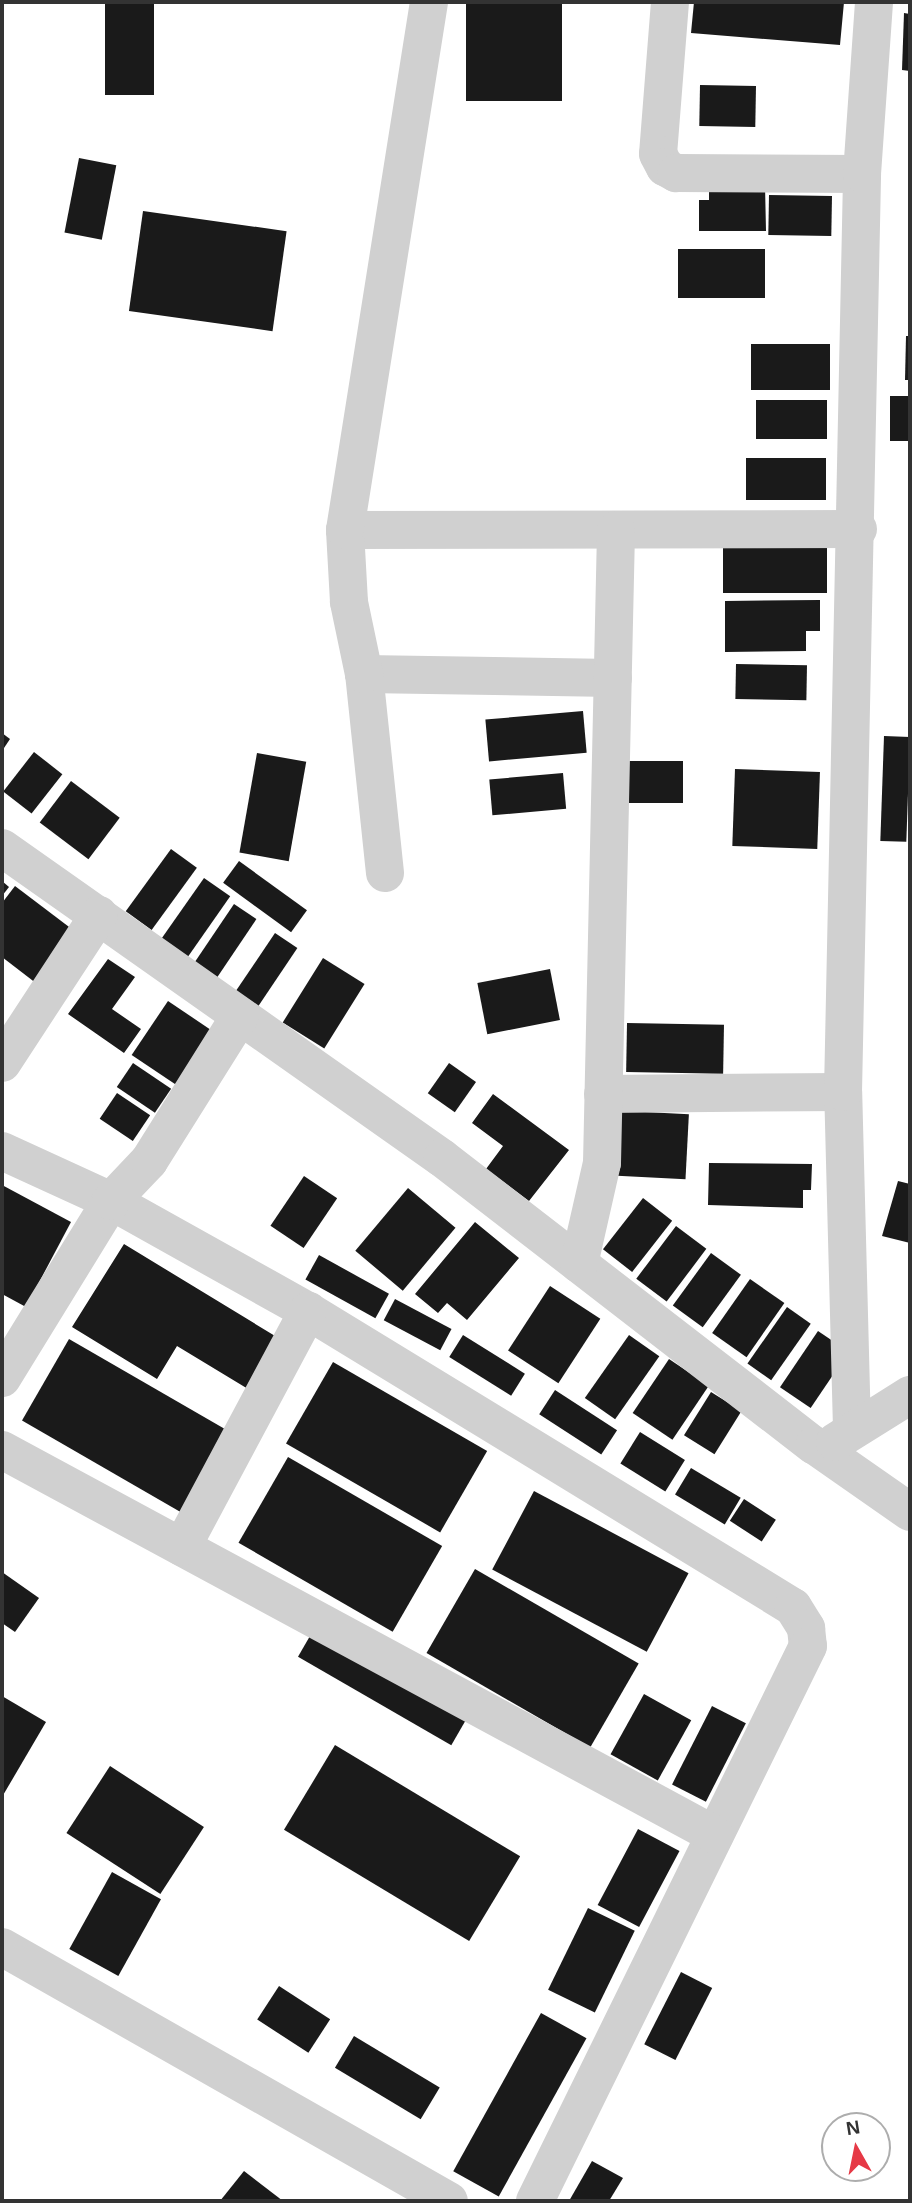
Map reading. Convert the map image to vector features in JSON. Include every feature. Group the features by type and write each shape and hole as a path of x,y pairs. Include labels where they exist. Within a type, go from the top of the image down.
{"street":[{"path":"385,873 364,674 349,602 345,530 429,2"},
{"path":"670,2 658,154 665,167 676,173 862,174"},
{"path":"837,1440 858,529 862,174 874,2"},
{"path":"345,530 858,529"},
{"path":"579,1264 602,1163 617,530"},
{"path":"364,674 613,678"},
{"path":"2,848 442,1158 579,1264 837,1440 910,1512"},
{"path":"2,1063 99,915"},
{"path":"2,1378 111,1201 149,1161 240,1016"},
{"path":"603,1094 843,1092"},
{"path":"2,1151 111,1201 308,1311 793,1607 806,1628 808,1646 535,2201"},
{"path":"182,1547 308,1311"},
{"path":"837,1440 910,1395"},
{"path":"2,1450 715,1835"},
{"path":"2,1947 449,2201"}],"building":[{"path":"105,2 154,2 154,95 105,95"},
{"path":"466,2 562,2 562,101 466,101"},
{"path":"694,2 844,2 840,45 691,33"},
{"path":"904,13 910,14 910,71 902,70"},
{"path":"700,85 756,86 755,127 699,126"},
{"path":"79,158 116,165 102,240 64,233"},
{"path":"765,185 766,231 699,231 699,200 709,200 709,186"},
{"path":"769,195 832,196 831,236 768,235"},
{"path":"143,211 287,231 273,331 129,311"},
{"path":"678,249 765,249 765,298 678,298"},
{"path":"906,336 910,336 910,380 905,380"},
{"path":"751,344 830,344 830,390 751,390"},
{"path":"890,396 910,396 910,441 890,441"},
{"path":"756,400 827,400 827,439 756,439"},
{"path":"746,458 826,458 826,500 746,500"},
{"path":"723,544 827,544 827,593 723,593"},
{"path":"820,600 820,631 806,631 806,651 725,652 725,601"},
{"path":"736,664 807,665 806,700 735,699"},
{"path":"583,711 587,753 489,761 485,720"},
{"path":"2,733 10,739 2,751"},
{"path":"884,736 910,737 906,842 880,841"},
{"path":"34,752 62,774 32,814 3,791"},
{"path":"257,753 306,762 289,861 239,852"},
{"path":"626,761 683,761 683,803 626,803"},
{"path":"735,769 820,772 817,849 732,846"},
{"path":"563,773 566,809 492,815 489,779"},
{"path":"71,781 120,818 88,859 40,823"},
{"path":"171,849 197,868 152,930 126,911"},
{"path":"239,861 307,910 291,932 223,883"},
{"path":"204,878 230,896 188,957 162,939"},
{"path":"2,881 9,887 2,896"},
{"path":"15,886 81,936 41,987 2,957 2,903"},
{"path":"234,904 256,919 217,977 195,962"},
{"path":"275,933 297,948 258,1006 236,991"},
{"path":"323,958 365,984 324,1048 283,1022"},
{"path":"108,959 135,977 112,1009 141,1029 124,1053 68,1014"},
{"path":"550,969 560,1020 487,1034 477,983"},
{"path":"168,1001 220,1036 184,1090 132,1055"},
{"path":"627,1023 724,1025 723,1074 626,1072"},
{"path":"133,1063 171,1089 155,1113 117,1087"},
{"path":"449,1063 476,1082 455,1112 428,1093"},
{"path":"117,1093 150,1115 133,1141 100,1119"},
{"path":"493,1094 569,1150 529,1201 486,1169 503,1146 472,1123"},
{"path":"606,1110 689,1114 685,1179 603,1175"},
{"path":"709,1163 812,1164 811,1190 803,1190 803,1208 708,1205"},
{"path":"304,1176 337,1198 304,1248 270,1226"},
{"path":"898,1181 910,1184 910,1243 882,1236"},
{"path":"2,1185 71,1222 26,1307 2,1294"},
{"path":"408,1188 455,1228 403,1291 355,1251"},
{"path":"643,1198 672,1221 632,1272 603,1249"},
{"path":"475,1222 519,1258 467,1320 447,1303 438,1313 415,1294"},
{"path":"676,1226 706,1249 667,1302 636,1279"},
{"path":"124,1244 285,1342 253,1392 177,1346 157,1379 72,1327"},
{"path":"711,1253 741,1275 703,1327 673,1306"},
{"path":"319,1255 389,1294 375,1318 305,1279"},
{"path":"750,1279 784,1303 747,1357 712,1333"},
{"path":"550,1286 600,1319 558,1383 508,1351"},
{"path":"395,1299 452,1329 440,1350 384,1320"},
{"path":"787,1307 811,1324 771,1380 747,1364"},
{"path":"818,1331 849,1352 811,1408 780,1387"},
{"path":"463,1335 525,1374 511,1396 449,1357"},
{"path":"629,1335 659,1356 615,1419 585,1398"},
{"path":"69,1339 236,1436 189,1517 22,1420"},
{"path":"669,1359 709,1386 672,1440 633,1413"},
{"path":"333,1362 487,1451 440,1532 286,1443"},
{"path":"555,1390 617,1430 601,1455 539,1414"},
{"path":"711,1392 742,1411 715,1454 684,1435"},
{"path":"640,1432 685,1460 665,1491 620,1463"},
{"path":"288,1457 442,1546 393,1632 238,1543"},
{"path":"691,1468 741,1498 725,1524 675,1495"},
{"path":"534,1491 689,1573 647,1652 492,1570"},
{"path":"744,1499 776,1520 762,1542 730,1521"},
{"path":"475,1569 639,1664 590,1748 426,1653"},
{"path":"2,1572 39,1598 15,1632 2,1623"},
{"path":"314,1629 467,1718 451,1745 298,1657"},
{"path":"644,1694 691,1720 658,1781 611,1754"},
{"path":"2,1696 46,1722 2,1797"},
{"path":"712,1706 746,1723 706,1802 672,1784"},
{"path":"335,1745 520,1856 469,1941 284,1830"},
{"path":"110,1766 204,1827 160,1894 66,1833"},
{"path":"638,1829 679,1851 639,1927 598,1905"},
{"path":"112,1872 161,1899 118,1976 69,1949"},
{"path":"588,1908 635,1931 595,2013 548,1990"},
{"path":"681,1972 712,1988 675,2060 644,2044"},
{"path":"279,1986 330,2019 308,2053 257,2020"},
{"path":"541,2013 586,2038 499,2197 453,2171"},
{"path":"354,2036 440,2088 421,2119 335,2068"},
{"path":"592,2161 623,2178 609,2201 569,2201"},
{"path":"244,2171 283,2201 220,2201"}]}
